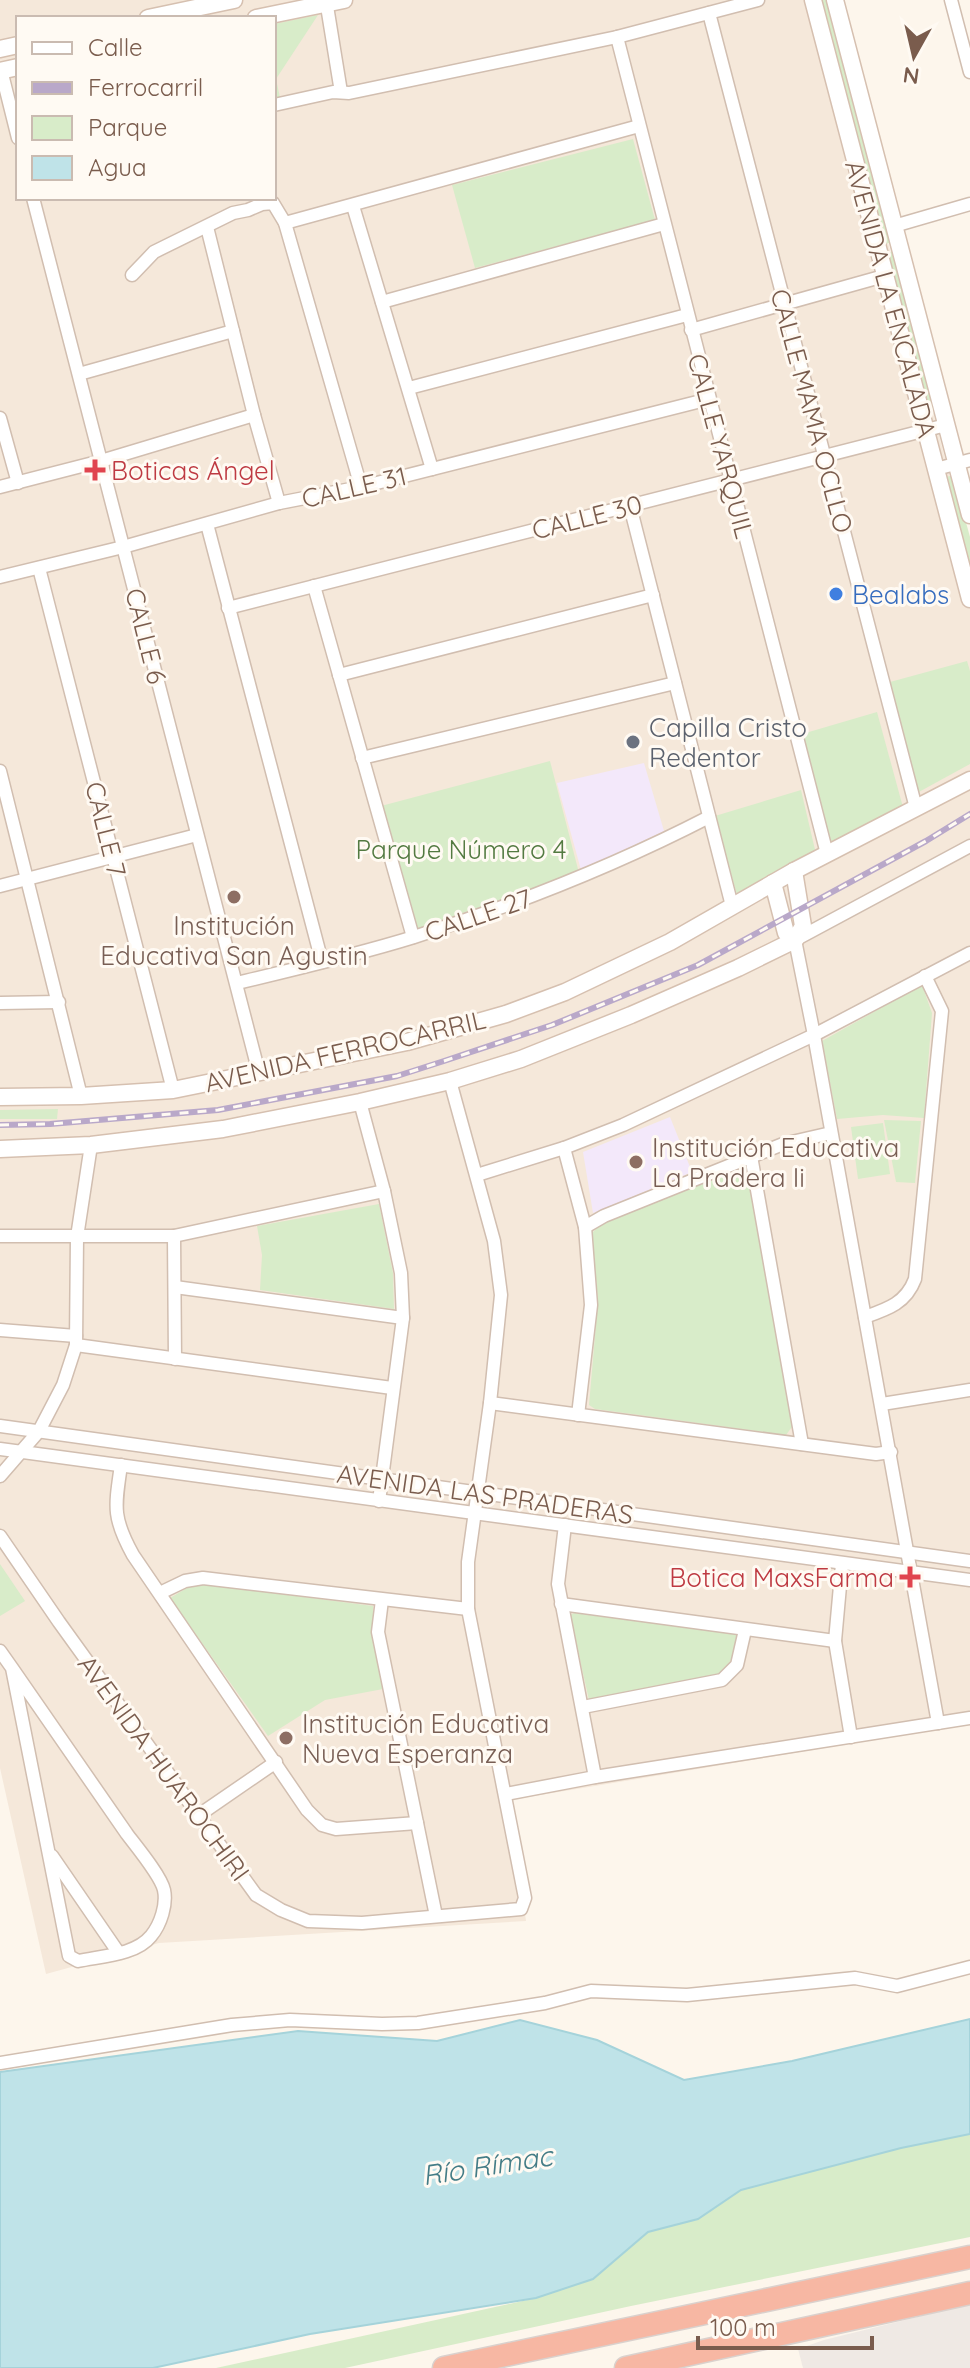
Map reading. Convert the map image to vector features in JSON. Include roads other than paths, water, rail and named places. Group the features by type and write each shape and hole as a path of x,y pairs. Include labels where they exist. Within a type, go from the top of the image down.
{"highway":[{"path":"444,2368 970,2257"},
{"path":"626,2368 970,2293"}],"street":[{"path":"154,16 189,5 234,0"},
{"path":"276,105 531,57 758,0"},
{"name":"AVENIDA LA ENCALADA","path":"813,0 970,599"},
{"name":"AVENIDA LA ENCALADA","path":"835,0 946,425 963,462 970,515"},
{"path":"951,0 966,42 970,72"},
{"path":"265,16 332,1 341,92"},
{"name":"CALLE MAMA OCLLO","path":"709,13 916,808"},
{"name":"CALLE YARQUIL","path":"617,37 827,854"},
{"path":"0,70 16,130"},
{"path":"285,223 639,126"},
{"name":"CALLE 6","path":"34,200 259,1073"},
{"path":"132,275 154,252 233,213 273,203 285,223 361,487"},
{"path":"894,226 970,204"},
{"path":"353,206 432,469"},
{"path":"382,302 664,224"},
{"path":"207,227 279,503"},
{"path":"691,330 884,276"},
{"path":"409,388 687,315"},
{"path":"79,374 233,331"},
{"name":"CALLE 31","path":"0,577 123,547 279,503 361,487 709,399"},
{"path":"0,487 101,461 254,415"},
{"path":"0,418 18,483"},
{"name":"CALLE 30","path":"228,608 946,425"},
{"path":"936,469 963,462"},
{"path":"630,506 732,906"},
{"path":"207,524 322,962"},
{"name":"CALLE 7","path":"39,568 173,1090"},
{"path":"314,586 413,937"},
{"path":"339,675 653,595"},
{"path":"362,758 675,683"},
{"path":"0,771 4,800 28,879 81,1096"},
{"name":"AVENIDA FERROCARRIL","path":"0,1097 173,1090 407,1042 506,1014 565,992 670,942 794,871 970,780"},
{"name":"CALLE 27","path":"237,983 413,937 537,895 655,845 709,817"},
{"path":"0,886 197,835"},
{"name":"AVENIDA FERROCARRIL","path":"0,1149 91,1145 223,1129 450,1081 521,1059 738,968 970,846"},
{"path":"794,871 803,926 795,940"},
{"path":"773,883 786,933 795,940 814,1035 938,1723"},
{"path":"477,1175 564,1148 623,1125 814,1035 970,953"},
{"path":"865,1317 889,1309 904,1299 915,1279 942,1011 925,976"},
{"path":"0,1003 59,1002"},
{"path":"450,1081 494,1241 501,1295 468,1562 468,1609 506,1794 970,1718"},
{"path":"360,1102 384,1191 401,1273 403,1318 379,1501"},
{"path":"585,1227 604,1216 751,1156 783,1144 831,1133"},
{"path":"0,1476 39,1431 63,1385 76,1341 77,1237 91,1145"},
{"path":"564,1148 585,1227 591,1305 578,1415"},
{"path":"751,1156 802,1444"},
{"path":"0,1236 174,1236 384,1191"},
{"path":"174,1236 175,1359"},
{"path":"175,1287 403,1318"},
{"path":"0,1330 175,1359 392,1388"},
{"path":"882,1404 970,1390"},
{"path":"490,1403 876,1454 891,1452"},
{"name":"AVENIDA LAS PRADERAS","path":"0,1426 970,1561"},
{"name":"AVENIDA LAS PRADERAS","path":"0,1449 970,1580"},
{"path":"121,1465 115,1507 119,1530 307,1810 322,1825 336,1829 417,1823"},
{"path":"565,1525 558,1584 595,1777"},
{"name":"AVENIDA HUAROCHIRI","path":"0,1536 256,1895 281,1910 308,1921 362,1923 521,1909 525,1898 506,1794"},
{"path":"842,1564 835,1641 851,1737"},
{"path":"160,1593 185,1581 203,1578 468,1609"},
{"path":"382,1600 378,1632 436,1916"},
{"path":"561,1604 835,1641"},
{"path":"583,1707 722,1680 737,1665 745,1630"},
{"path":"0,1651 12,1668 164,1889 160,1923 141,1945 78,1961 69,1956 12,1668"},
{"path":"199,1815 276,1762"},
{"path":"48,1849 118,1952"},
{"path":"0,2063 232,2025 290,2020 418,2023 545,2003 591,1991 687,1995 855,1978 897,1986 970,1967"}],"water":[{"name":"Río Rímac","path":"970,2019 970,2134 901,2148 741,2190 698,2219 648,2232 593,2279 536,2298 310,2334 153,2368 0,2368 0,2072 298,2031 437,2041 520,2020 597,2040 684,2080 792,2061"}],"railway":[{"path":"0,1125 50,1124 218,1110 397,1076 444,1061 552,1025 698,965 970,814"}],"place":[{"name":"Boticas Ángel","path":"95,470"},
{"name":"Bealabs","path":"836,594"},
{"name":"Capilla Cristo Redentor","path":"633,742"},
{"name":"Institución Educativa San Agustin","path":"234,897"},
{"name":"Institución Educativa La Pradera Ii","path":"636,1162"},
{"name":"Botica MaxsFarma","path":"910,1577"},
{"name":"Institución Educativa Nueva Esperanza","path":"286,1738"}],"park label":[{"name":"Parque Número 4","path":"461,849"}]}
